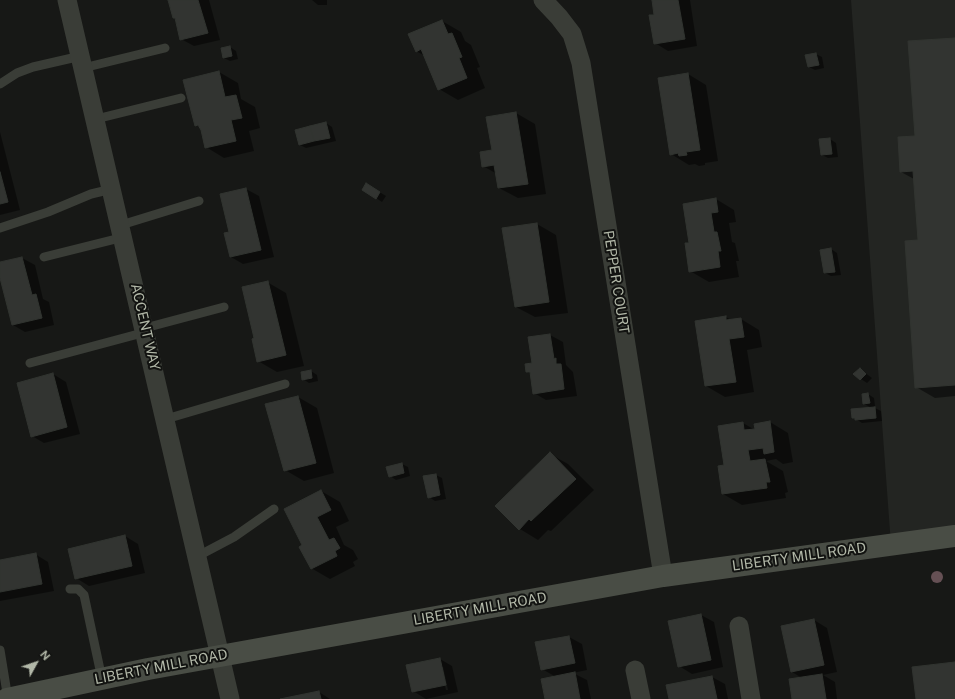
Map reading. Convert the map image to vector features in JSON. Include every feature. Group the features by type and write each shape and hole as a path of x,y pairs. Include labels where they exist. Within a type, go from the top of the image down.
{"street":[{"name":"ACCENT WAY","path":"67,0 146,330 230,699"},
{"name":"PEPPER COURT","path":"543,0 559,16 572,34 581,62 663,576"},
{"name":"LIBERTY MILL ROAD","path":"8,699 221,655 663,576 955,536"},
{"path":"738,626 752,699"},
{"path":"635,670 641,699"}],"lane":[{"path":"0,84 33,67 82,62 165,48"},
{"path":"96,120 181,98"},
{"path":"0,228 48,212 91,194 112,189"},
{"path":"44,257 122,231 199,201"},
{"path":"30,363 224,307"},
{"path":"166,420 285,384"},
{"path":"198,556 234,537 274,509"},
{"path":"70,589 78,589 84,595 102,679"},
{"path":"0,650 8,699"}],"shaded area":[{"path":"851,0 955,0 955,536 891,545"}],"building":[{"path":"168,0 198,0 208,33 180,40 175,18 173,18"},
{"path":"652,0 678,0 685,39 654,44 649,15 654,15"},
{"path":"442,20 448,34 452,33 462,57 459,58 467,78 438,90 421,49 416,52 408,34"},
{"path":"955,38 955,385 915,388 905,241 918,240 913,171 900,172 898,137 915,136 908,41"},
{"path":"230,46 232,56 223,58 221,48"},
{"path":"816,53 819,65 808,67 805,55"},
{"path":"219,71 225,97 236,95 242,118 231,120 236,141 205,148 201,130 198,125 195,126 183,80"},
{"path":"688,73 700,150 686,152 687,155 679,156 678,153 670,155 658,78"},
{"path":"516,112 528,184 498,188 494,165 482,167 480,152 492,150 486,117"},
{"path":"326,122 330,138 314,141 310,126"},
{"path":"310,126 314,141 299,145 295,130"},
{"path":"830,138 832,154 821,155 819,139"},
{"path":"0,172 8,202 0,204"},
{"path":"366,183 380,192 376,199 362,190"},
{"path":"246,188 261,250 230,257 224,233 229,232 220,194"},
{"path":"716,198 718,212 711,213 714,232 717,232 721,251 718,251 720,267 689,272 685,243 689,243 683,204"},
{"path":"537,223 549,302 515,307 502,228"},
{"path":"831,248 835,272 824,273 820,250"},
{"path":"22,257 32,295 36,294 42,318 12,325 0,278 0,262"},
{"path":"268,281 286,355 257,362 252,339 254,338 242,287"},
{"path":"726,316 726,320 741,318 744,337 729,339 736,382 705,386 695,321"},
{"path":"550,334 554,359 556,358 556,364 561,364 564,389 533,394 530,372 526,372 525,364 532,363 528,337"},
{"path":"860,368 866,374 860,380 853,374"},
{"path":"311,370 312,378 302,380 301,372"},
{"path":"53,373 67,427 31,437 17,383"},
{"path":"868,393 870,403 863,404 862,394"},
{"path":"298,396 316,463 284,471 265,404"},
{"path":"875,407 876,418 855,420 855,418 852,418 851,409"},
{"path":"770,421 774,452 764,454 763,448 748,450 750,461 765,459 770,482 766,482 767,488 722,494 718,466 724,465 718,426 743,422 744,430 755,429 754,424"},
{"path":"550,452 576,479 531,521 529,519 519,530 495,506"},
{"path":"402,463 404,473 389,477 386,467"},
{"path":"436,474 440,495 428,498 423,476"},
{"path":"321,490 331,510 317,517 329,540 334,538 340,548 335,551 337,556 311,569 299,547 302,545 284,509"},
{"path":"125,535 132,566 75,579 68,549"},
{"path":"36,553 42,584 0,592 0,560"},
{"path":"701,614 711,660 678,667 668,621"},
{"path":"814,619 824,665 791,672 781,626"},
{"path":"569,636 575,663 541,670 535,642"},
{"path":"440,658 446,685 412,692 406,665"},
{"path":"955,662 955,699 916,699 912,667"},
{"path":"575,672 580,699 545,699 541,679"},
{"path":"822,674 826,699 792,699 789,679"},
{"path":"712,676 717,699 669,699 666,685"},
{"path":"319,691 321,699 280,699"}]}
